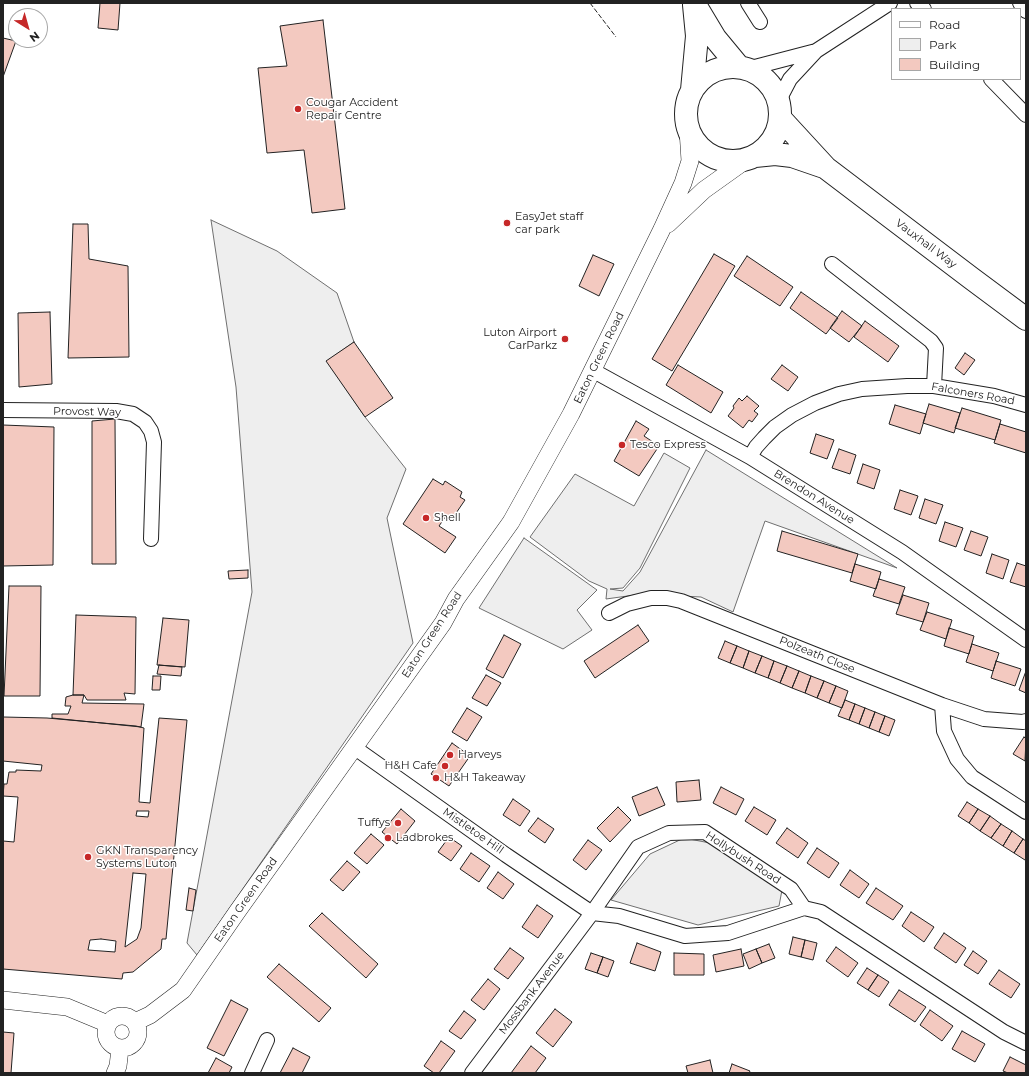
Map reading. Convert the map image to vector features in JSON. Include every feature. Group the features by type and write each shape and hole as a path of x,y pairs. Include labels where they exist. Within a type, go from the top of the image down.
{"main road":[{"path":"694,4 716,38 743,68"},
{"path":"692,90 700,80 713,71 728,67 743,68 757,73 773,88 779,109 775,136 765,148 751,158 734,161 721,160 706,153 695,142 688,130 686,113 692,90 697,36 694,4"},
{"name":"Vauxhall Way","path":"779,109 826,168 1026,319"},
{"name":"Vauxhall Way","path":"751,158 775,154 792,156 826,168"}],"street":[{"path":"748,3 760,22"},
{"path":"779,109 790,79 816,51 890,3"},
{"path":"1020,3 1026,11"},
{"path":"743,68 816,51"},
{"path":"992,80 1026,115"},
{"name":"Eaton Green Road","path":"135,1022 150,1014 183,990 443,623 456,599 511,522 571,414 683,183 690,161 688,130"},
{"name":"Eaton Green Road","path":"662,229 704,190 751,158"},
{"path":"832,264 931,341 936,348 934,386"},
{"name":"Brendon Avenue","path":"592,370 750,457 902,552 1026,640"},
{"name":"Falconers Road","path":"750,457 756,447 775,427 792,415 815,403 839,394 862,389 934,386 994,396 1026,405"},
{"name":"Provost Way","path":"3,410 116,411 133,414 145,422 151,431 154,442 150,540"},
{"name":"Polzeath Close","path":"609,613 627,604 651,598 667,598 681,601 942,705 984,719 1026,721"},
{"path":"942,705 944,732 962,765 972,777 1026,812"},
{"name":"Mistletoe Hill","path":"355,748 592,913"},
{"name":"Hollybush Road","path":"592,913 638,847 669,832 705,832 791,889 804,908"},
{"path":"592,913 619,916 685,936 728,933 804,908 821,912 1004,1032 1026,1042"},
{"name":"Mossbank Avenue","path":"472,1073 592,913"},
{"path":"3,1000 67,1007 108,1024"},
{"path":"120,1016 130,1018 135,1022 138,1031 135,1042 131,1046 120,1049 111,1044 108,1040 106,1029 108,1024 111,1020 120,1016"},
{"path":"252,1073 267,1040"},
{"path":"115,1073 118,1066 120,1049"}],"green space":[{"path":"211,220 277,251 337,293 354,342 327,361 365,417 406,469 387,518 413,643 197,955 187,943 252,592 236,387"},
{"path":"706,450 897,568 765,521 733,612 701,597 642,594 606,599 607,589 589,581 530,537 575,474 634,506 664,453 690,468 640,568 623,588 610,589 623,591 640,572"},
{"path":"524,538 597,590 577,610 592,630 563,649 479,608"},
{"path":"684,838 710,843 782,890 779,906 698,925 611,900 650,854"}],"building":[{"path":"100,3 120,3 118,30 98,28"},
{"name":"Cougar Accident Repair Centre","path":"323,20 345,209 312,213 304,150 267,153 258,68 287,66 280,26"},
{"path":"3,38 8,39 8,48 13,48 3,77"},
{"path":"73,224 88,224 89,259 128,266 129,357 68,358"},
{"path":"714,254 735,266 672,371 652,359"},
{"path":"593,255 614,264 599,296 579,286"},
{"path":"747,256 793,287 780,306 734,276"},
{"path":"801,292 838,318 826,334 790,308"},
{"path":"842,311 862,326 849,342 830,328"},
{"path":"50,312 52,384 19,387 18,313"},
{"path":"865,321 899,346 888,362 854,337"},
{"path":"354,342 393,398 365,417 326,361"},
{"path":"965,353 975,360 964,375 955,368"},
{"path":"678,365 723,392 711,413 666,385"},
{"path":"782,365 798,377 788,391 771,379"},
{"path":"747,396 759,406 754,411 758,414 752,422 749,420 743,428 728,416 739,398 742,401"},
{"path":"929,404 960,413 954,433 923,423"},
{"path":"895,405 926,414 920,434 889,424"},
{"path":"962,408 1001,420 995,440 955,428"},
{"path":"115,419 116,564 92,564 92,421"},
{"path":"636,421 649,429 644,436 659,446 639,476 614,461"},
{"path":"1000,424 1026,432 1026,453 994,443"},
{"path":"3,425 54,427 53,565 3,566"},
{"path":"816,434 834,440 827,459 810,453"},
{"path":"839,449 856,455 850,474 832,468"},
{"path":"863,464 880,470 874,489 857,483"},
{"name":"Shell","path":"433,479 443,485 445,481 462,492 460,497 465,500 452,519 446,516 439,526 456,537 445,553 403,524"},
{"path":"900,490 918,496 911,515 894,509"},
{"path":"925,499 943,505 936,524 919,518"},
{"path":"945,522 963,528 956,547 939,541"},
{"path":"782,531 858,554 852,573 777,551"},
{"path":"971,531 988,537 981,556 964,550"},
{"path":"992,554 1009,560 1003,579 986,573"},
{"path":"1017,563 1026,566 1026,587 1010,582"},
{"path":"855,564 881,572 876,589 850,581"},
{"path":"248,570 248,578 229,579 228,571"},
{"path":"879,579 905,587 899,604 873,596"},
{"path":"9,586 41,586 40,696 4,696"},
{"path":"903,595 929,603 923,622 896,614"},
{"path":"927,612 952,620 946,639 920,630"},
{"path":"76,615 136,617 135,694 124,693 126,700 87,700 84,695 73,695"},
{"path":"163,618 189,620 185,667 157,665"},
{"path":"638,625 649,641 595,678 584,661"},
{"path":"949,628 974,636 969,654 944,646"},
{"path":"504,635 521,644 503,678 486,669"},
{"path":"725,641 737,646 730,663 718,658"},
{"path":"972,644 999,653 993,671 966,662"},
{"path":"737,646 749,651 743,668 730,663"},
{"path":"749,651 762,656 755,673 743,668"},
{"path":"762,656 774,661 768,678 755,673"},
{"path":"774,661 787,666 780,683 768,678"},
{"path":"996,661 1021,669 1015,686 991,678"},
{"path":"159,665 182,667 181,676 157,674"},
{"path":"787,666 799,671 792,688 780,683"},
{"path":"799,671 811,676 805,693 792,688"},
{"path":"1026,671 1026,693 1019,690"},
{"path":"486,675 501,683 487,706 472,698"},
{"path":"153,676 161,676 160,690 152,690"},
{"path":"811,676 824,681 817,698 805,693"},
{"path":"824,681 836,686 829,703 817,698"},
{"path":"836,686 848,691 842,708 829,703"},
{"path":"73,695 84,695 82,703 144,704 141,727 52,718 52,714 68,714 71,706 65,706 66,697"},
{"path":"845,700 855,704 849,720 838,716"},
{"path":"855,704 865,708 859,724 849,720"},
{"path":"467,708 482,717 467,741 452,732"},
{"path":"865,708 875,712 869,728 859,724"},
{"path":"875,712 885,716 879,732 869,728"},
{"path":"885,716 895,720 889,736 879,732"},
{"name":"GKN Transparency Systems Luton","path":"3,717 47,718 144,728 139,802 150,803 159,718 187,720 166,939 162,939 161,949 133,972 123,973 122,979 3,969 3,841 14,842 18,797 3,796 4,784 7,784 9,772 16,772 16,770 41,771 42,765 3,761","holes":["137,811 149,811 148,817 136,816","133,873 146,874 141,928 137,939 125,947","101,939 116,941 115,952 88,950 90,940"]},
{"path":"1024,737 1026,739 1025,761 1013,754"},
{"path":"452,743 470,756 449,786 431,774"},
{"path":"699,780 701,800 677,802 676,782"},
{"path":"657,787 665,805 639,816 632,797"},
{"path":"721,787 744,799 736,815 713,803"},
{"path":"513,799 530,811 520,826 503,815"},
{"path":"967,802 978,809 969,823 958,816"},
{"path":"618,807 631,820 610,842 597,828"},
{"path":"754,807 776,820 767,835 745,821"},
{"path":"401,809 415,821 397,844 382,832"},
{"path":"978,809 990,816 980,831 969,823"},
{"path":"990,816 1001,824 991,838 980,831"},
{"path":"538,818 554,829 545,843 528,831"},
{"path":"1001,824 1012,831 1003,846 991,838"},
{"path":"787,828 808,843 798,858 776,843"},
{"path":"1012,831 1023,839 1014,853 1003,846"},
{"path":"371,834 384,845 367,864 354,853"},
{"path":"449,837 462,846 451,861 438,852"},
{"path":"1023,839 1026,841 1025,860 1014,853"},
{"path":"588,840 602,850 586,870 573,860"},
{"path":"817,848 839,863 829,878 807,863"},
{"path":"471,853 490,866 479,882 460,869"},
{"path":"347,861 360,872 343,891 330,880"},
{"path":"850,870 869,884 859,898 840,885"},
{"path":"498,872 514,884 503,899 487,888"},
{"path":"189,888 196,890 193,911 186,910"},
{"path":"876,888 903,906 893,920 866,903"},
{"path":"537,905 553,916 538,938 522,927"},
{"path":"911,912 934,927 924,942 902,926"},
{"path":"322,913 378,964 366,978 309,926"},
{"path":"944,933 966,948 956,963 934,948"},
{"path":"793,937 805,940 801,957 789,954"},
{"path":"805,940 817,943 813,960 801,957"},
{"path":"637,943 661,952 655,971 630,963"},
{"path":"769,944 775,958 762,963 756,949"},
{"path":"836,947 858,963 848,977 826,961"},
{"path":"510,948 524,958 508,979 494,969"},
{"path":"741,949 744,966 716,972 713,955"},
{"path":"756,949 762,963 749,969 743,954"},
{"path":"973,951 987,961 978,974 964,965"},
{"path":"591,953 603,957 597,973 585,969"},
{"path":"674,953 704,954 704,975 674,975"},
{"path":"603,957 614,961 608,977 597,973"},
{"path":"279,964 331,1008 319,1022 267,977"},
{"path":"867,968 878,975 868,990 857,983"},
{"path":"999,970 1020,984 1011,998 989,984"},
{"path":"878,975 889,982 879,997 868,990"},
{"path":"488,979 500,989 484,1010 471,1000"},
{"path":"899,990 926,1007 915,1022 889,1005"},
{"path":"231,1000 248,1009 224,1056 207,1048"},
{"path":"555,1009 572,1022 553,1047 536,1033"},
{"path":"930,1010 953,1026 942,1041 920,1025"},
{"path":"464,1011 476,1020 461,1039 449,1031"},
{"path":"962,1031 985,1044 975,1062 952,1049"},
{"path":"3,1032 14,1033 11,1073 3,1073"},
{"path":"441,1041 455,1051 439,1073 434,1073 424,1066"},
{"path":"531,1046 546,1058 535,1073 511,1073"},
{"path":"293,1048 310,1057 302,1073 280,1073"},
{"path":"1010,1057 1026,1065 1026,1073 1008,1073 1003,1071"},
{"path":"216,1058 232,1067 229,1073 208,1073"},
{"path":"710,1060 713,1073 688,1073 686,1066"},
{"path":"732,1064 750,1071 749,1073 729,1073"}],"fence":[{"path":"590,3 616,37"}],"place":[{"name":"Cougar Accident Repair Centre","path":"298,109"},
{"name":"EasyJet staff car park","path":"507,223"},
{"name":"Luton Airport CarParkz","path":"565,339"},
{"name":"Tesco Express","path":"622,445"},
{"name":"Shell","path":"426,518"},
{"name":"Harveys","path":"450,755"},
{"name":"H&H Cafe","path":"445,766"},
{"name":"H&H Takeaway","path":"436,778"},
{"name":"Tuffys","path":"398,823"},
{"name":"Ladbrokes","path":"388,838"},
{"name":"GKN Transparency Systems Luton","path":"88,857"}]}
